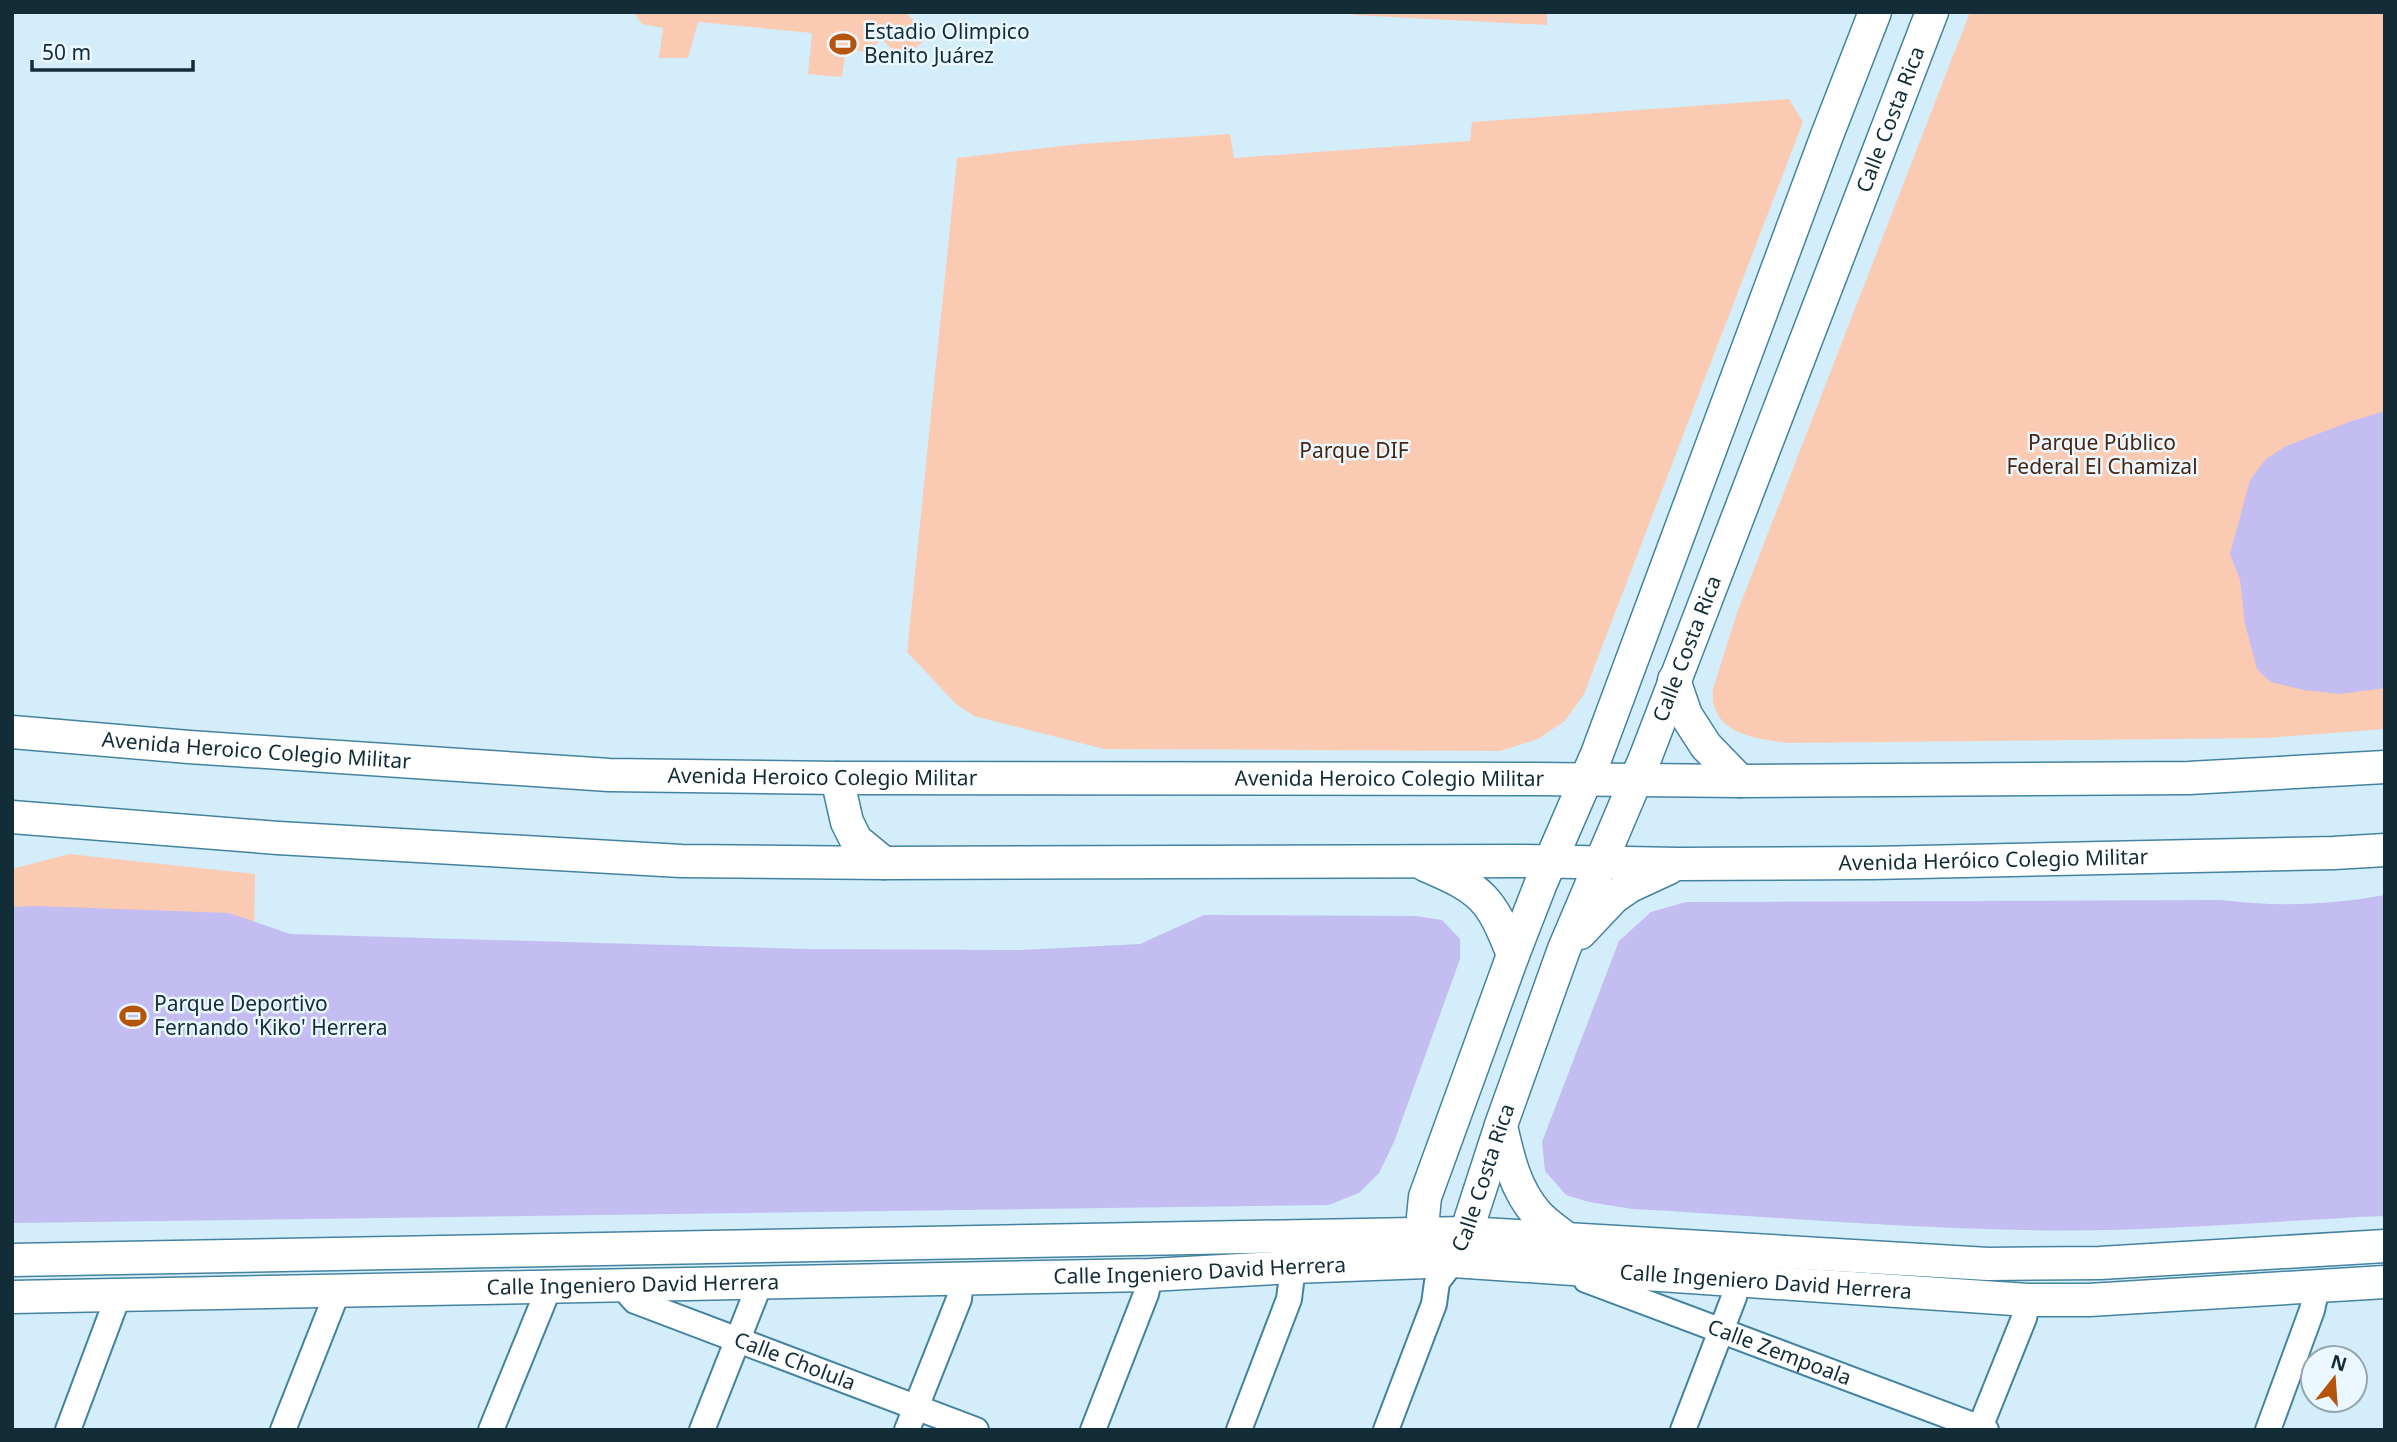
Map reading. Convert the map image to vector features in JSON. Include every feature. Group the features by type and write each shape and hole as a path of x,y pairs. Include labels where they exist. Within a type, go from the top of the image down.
{"main road":[{"name":"Calle Costa Rica","path":"1442,1254 1423,1217 1425,1198 1513,956 1586,780 1875,12"},
{"name":"Calle Costa Rica","path":"1442,1254 1501,1125 1564,949 1635,780 1932,12"},
{"path":"1807,190 1856,207"},
{"path":"1674,680 1686,715 1706,746 1740,782"},
{"name":"Avenida Heroico Colegio Militar","path":"12,732 188,747 609,775 1635,780"},
{"path":"1635,780 1740,782 2189,778 2385,767"},
{"path":"837,778 847,822 856,840 884,863"},
{"path":"12,817 278,838 667,861 1602,863"},
{"name":"Avenida Heróico Colegio Militar","path":"1602,863 1872,863 2385,850"},
{"path":"1418,861 1475,890 1499,919 1513,956"},
{"path":"1564,949 1614,897 1644,878 1678,864"},
{"path":"1501,1125 1508,1160 1518,1185 1536,1213 1567,1239"},
{"name":"Calle Ingeniero David Herrera","path":"12,1297 1150,1275 1293,1267 1442,1254 1567,1239 1988,1264 2100,1262 2385,1246"},
{"name":"Calle Ingeniero David Herrera","path":"12,1261 1442,1254 1737,1281 2028,1300 2089,1300 2385,1282"}],"street":[{"path":"1683,1430 1734,1297 1737,1281 1736,1250"},
{"name":"Calle Costa Rica","path":"1386,1430 1434,1304 1442,1254"},
{"path":"1239,1430 1289,1299 1293,1267"},
{"name":"Calle Zempoala","path":"1581,1268 1586,1280 1981,1429"},
{"path":"1093,1430 1148,1289 1150,1275"},
{"path":"911,1419 958,1299 961,1280"},
{"path":"702,1430 755,1296 756,1283"},
{"name":"Calle Cholula","path":"621,1285 635,1301 737,1341 911,1419 976,1430"},
{"path":"491,1430 544,1300 545,1286"},
{"path":"2268,1430 2318,1287"},
{"path":"283,1430 336,1290"},
{"path":"68,1430 114,1307 113,1294"},
{"path":"1981,1429 2024,1318 2028,1300"}],"green space":[{"name":"Estadio Olimpico Benito Juárez","path":"633,12 906,12 928,37 902,60 882,39 867,52 846,50 842,77 808,74 812,33 698,22 688,58 659,58 663,28 642,24"},
{"path":"1353,12 1547,12 1547,25 1353,15"},
{"name":"Parque Público Federal El Chamizal","path":"1970,12 2385,12 2385,729 2266,738 1787,743 1736,731 1718,715 1713,704 1713,689 1737,613"},
{"name":"Parque DIF","path":"1789,99 1803,122 1584,694 1565,721 1538,739 1500,751 1104,749 974,716 956,704 907,652 957,158 1080,144 1230,134 1234,158 1470,141 1472,122"},
{"name":"Parque Deportivo Fernando 'Kiko' Herrera","path":"69,854 255,874 251,1159 12,1161 12,869"}],"shaded area":[{"path":"2385,411 2385,688 2340,694 2304,690 2271,682 2257,669 2245,624 2240,580 2230,554 2250,480 2266,459 2286,446"},
{"path":"2385,895 2385,1216 2114,1230 1975,1229 1877,1224 1632,1209 1566,1195 1545,1171 1542,1142 1619,941 1651,912 1686,902 2221,900 2283,904 2324,903"},
{"path":"12,907 229,913 290,934 807,949 1022,950 1140,944 1204,915 1416,916 1442,920 1460,939 1460,959 1394,1142 1379,1173 1359,1193 1329,1205 12,1223"}],"place":[{"name":"Estadio Olimpico Benito Juárez","path":"843,44"},
{"name":"Parque Deportivo Fernando 'Kiko' Herrera","path":"133,1016"}]}
